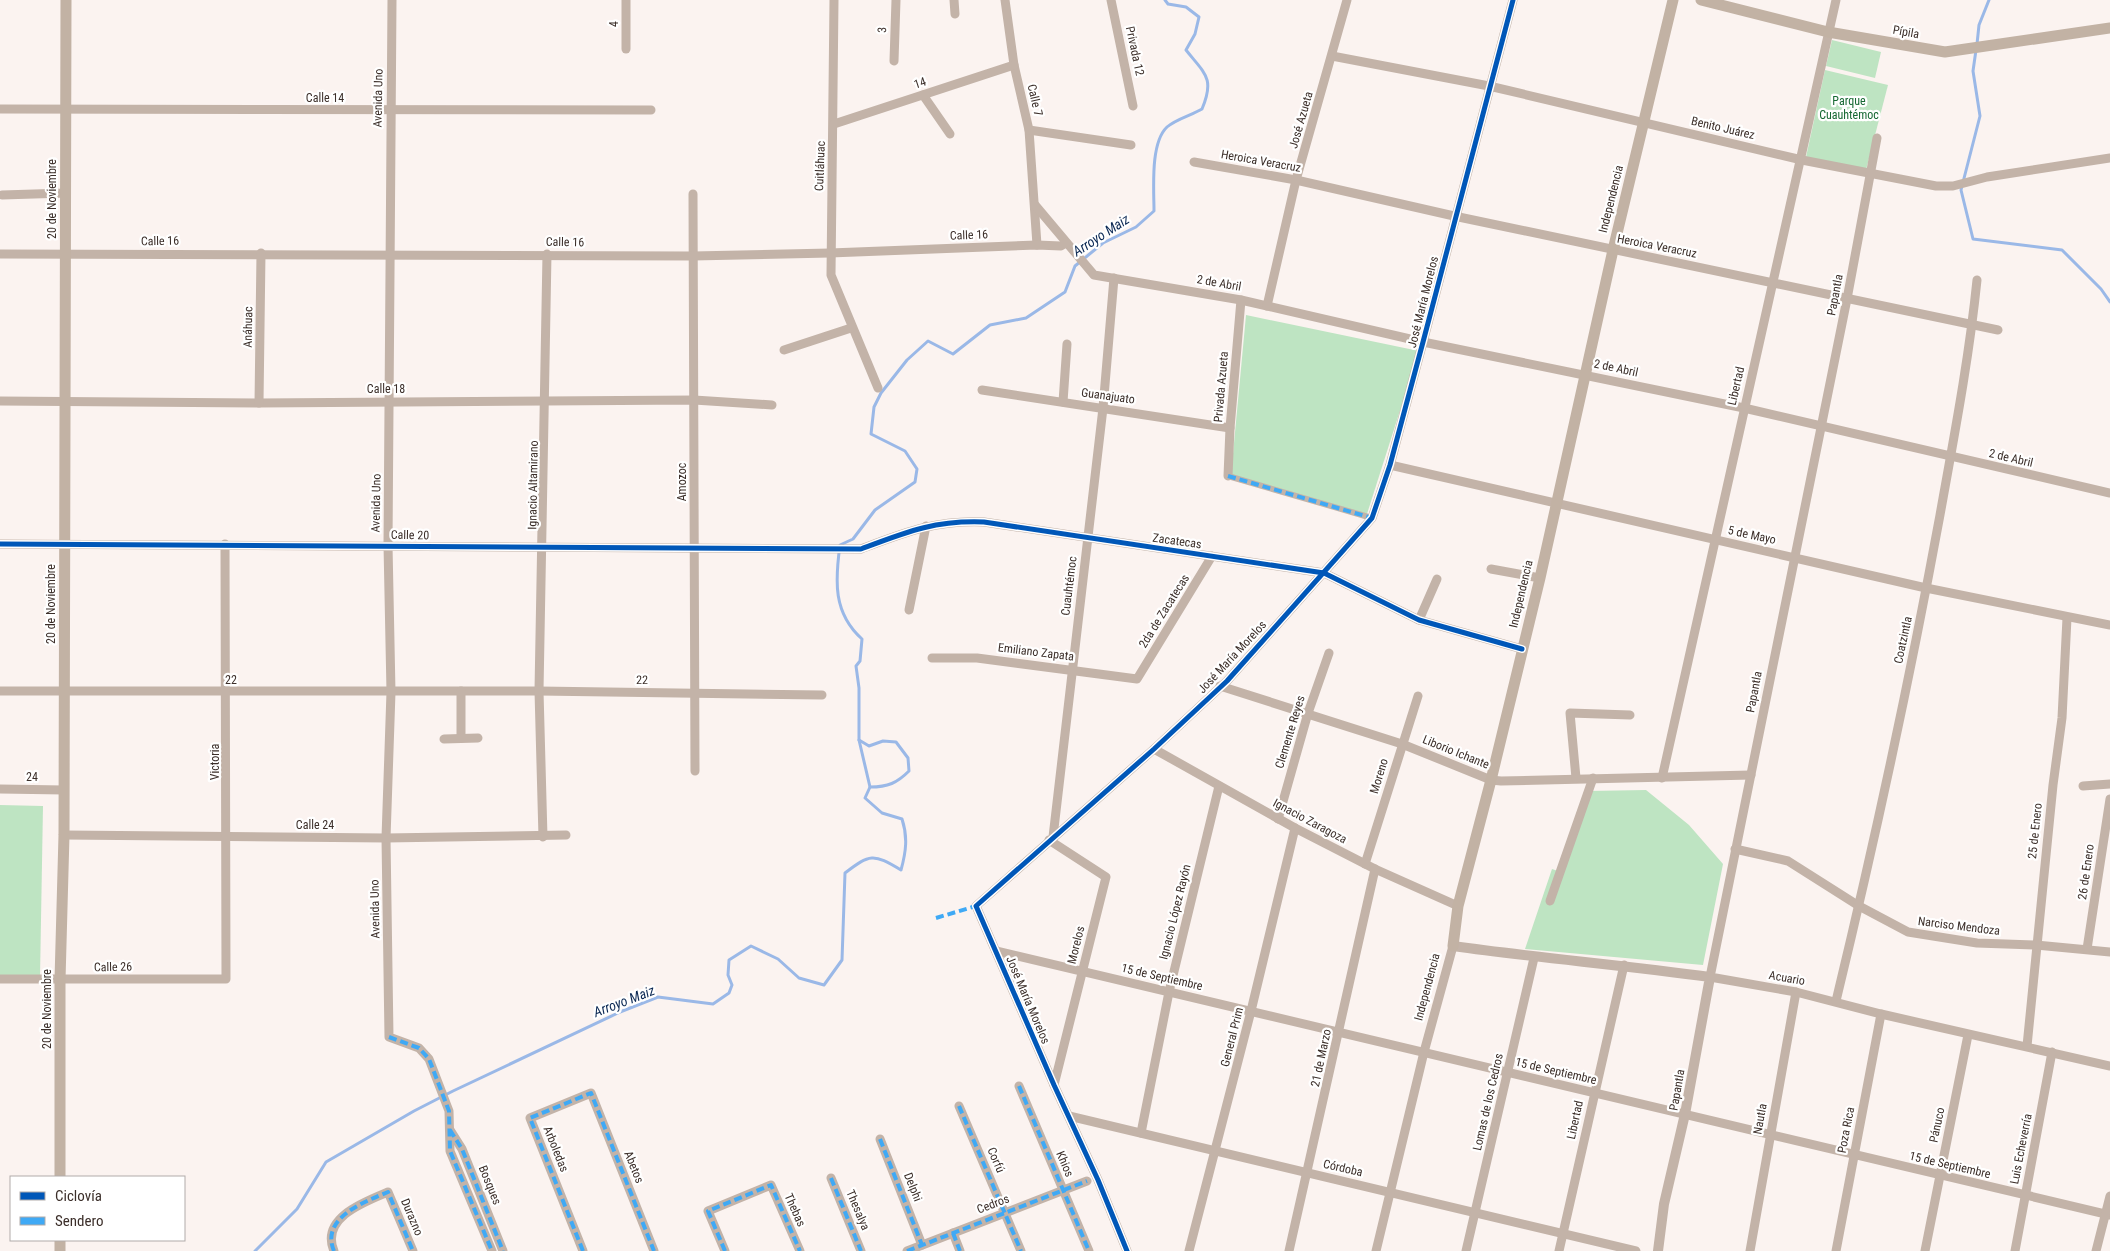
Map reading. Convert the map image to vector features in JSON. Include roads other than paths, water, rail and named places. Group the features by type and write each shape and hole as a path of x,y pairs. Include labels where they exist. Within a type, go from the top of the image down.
{"main road":[{"name":"20 de Noviembre","path":"60,1176 60,980 64,835 66,0"},
{"name":"Independencia","path":"1453,946 1458,906 1492,780 1540,578 1584,374 1674,0"},
{"name":"Pípila","path":"1701,0 1828,32 1944,52 1988,48 2110,28"}],"street":[{"name":"Avenida Uno","path":"389,1037 386,838 390,692 388,545 392,0"},
{"name":"4","path":"626,0 626,49"},
{"name":"Cuitláhuac","path":"834,0 831,275 878,388"},
{"name":"3","path":"894,61 896,0"},
{"path":"954,0 955,14"},
{"name":"Calle 7","path":"1004,0 1014,65 1029,130 1038,245"},
{"name":"Privada 12","path":"1111,0 1133,106"},
{"name":"José Azueta","path":"1267,306 1296,180 1347,0"},
{"name":"José María Morelos","path":"1127,1251 976,906 1154,749 1220,686 1372,518 1390,465 1454,216 1513,0"},
{"name":"Libertad","path":"1662,778 1714,539 1802,160 1836,0"},
{"name":"Benito Juárez","path":"1332,56 1489,86 1802,160 1871,175 1936,186 1953,186 1987,177 2110,158"},
{"name":"14","path":"834,124 1014,65"},
{"path":"923,95 950,134"},
{"name":"Calle 14","path":"0,109 651,110"},
{"path":"1029,130 1130,145"},
{"name":"Papantla","path":"1658,1251 1664,1204 1685,1114 1710,977 1847,299 1877,138"},
{"name":"Heroica Veracruz","path":"1194,162 1296,180 1613,250 1998,330"},
{"path":"2,195 66,193"},
{"name":"Amozoc","path":"693,194 695,771"},
{"path":"1035,206 1094,275 1114,278"},
{"name":"Calle 16","path":"0,254 391,253 693,256 1067,245"},
{"name":"Anáhuac","path":"259,402 261,253"},
{"name":"Ignacio Altamirano","path":"543,836 539,691 547,254"},
{"name":"2 de Abril","path":"1114,278 1241,300 1423,342 1744,408 2110,493"},
{"name":"Cuauhtémoc","path":"1051,838 1103,408 1114,278"},
{"name":"Coatzintla","path":"1836,1001 1859,906 1926,588 1973,324 1977,280"},
{"name":"Privada Azueta","path":"1228,476 1230,428 1241,300"},
{"path":"784,350 852,328"},
{"path":"1063,402 1067,344"},
{"name":"Guanajuato","path":"982,390 1230,428"},
{"name":"Calle 18","path":"0,401 390,402 694,400 772,405"},
{"name":"5 de Mayo","path":"1390,465 1555,504 1794,556 1926,588 2110,626"},
{"path":"1228,476 1372,518"},
{"name":"Zacatecas","path":"819,550 861,549 926,526 954,521 984,522 1324,573 1419,620 1522,650"},
{"path":"908,610 926,526"},
{"name":"Calle 20","path":"0,544 694,547 819,550"},
{"name":"Victoria","path":"225,544 228,836 226,979"},
{"name":"2da de Zacatecas","path":"1136,678 1212,556"},
{"path":"1491,568 1540,578"},
{"path":"1419,620 1437,579"},
{"name":"25 de Enero","path":"2027,1046 2053,785 2062,718 2067,618"},
{"name":"Clemente Reyes","path":"1278,818 1308,713 1329,653"},
{"name":"Emiliano Zapata","path":"932,658 977,658 1072,668 1136,678"},
{"name":"Liborio Ichante","path":"1220,686 1402,744 1492,780 1751,775"},
{"name":"22","path":"0,691 539,691 822,695"},
{"path":"461,738 462,691"},
{"name":"Moreno","path":"1365,864 1418,696"},
{"path":"1576,778 1570,713 1630,715"},
{"path":"444,739 478,738"},
{"name":"Ignacio Zaragoza","path":"1154,749 1295,828 1375,870 1458,906"},
{"path":"1550,900 1593,778"},
{"path":"2083,786 2110,784"},
{"name":"Ignacio López Rayón","path":"1141,1133 1169,992 1219,786"},
{"name":"24","path":"0,789 64,790"},
{"name":"26 de Enero","path":"2087,949 2106,845 2110,799"},
{"name":"General Prim","path":"1189,1251 1216,1151 1295,828"},
{"name":"Calle 24","path":"64,835 386,838 566,835"},
{"name":"Morelos","path":"1051,838 1106,877 1054,1085"},
{"name":"Narciso Mendoza","path":"1736,849 1788,861 1859,906 1908,932 1977,943 2036,945 2110,952"},
{"name":"21 de Marzo","path":"1289,1251 1375,870"},
{"name":"Acuario","path":"1453,946 1534,958 1624,965 1796,992 1882,1014 2110,1066"},
{"name":"Independencia","path":"1376,1251 1424,1052 1453,946"},
{"name":"15 de Septiembre","path":"996,951 2107,1215"},
{"name":"Lomas de los Cedros","path":"1466,1251 1534,958"},
{"name":"Libertad","path":"1559,1251 1624,965"},
{"name":"Calle 26","path":"0,979 226,979"},
{"name":"Nautla","path":"1750,1251 1796,992"},
{"name":"Poza Rica","path":"1836,1251 1853,1154 1882,1014"},
{"name":"Pánuco","path":"1925,1251 1968,1034"},
{"name":"Bosques","path":"389,1037 419,1048 429,1059 432,1073 449,1111 450,1151 492,1251"},
{"name":"Luis Echeverría","path":"2015,1251 2052,1052"},
{"name":"Khios","path":"1019,1086 1088,1251"},
{"name":"Arboledas","path":"583,1251 530,1118 591,1093"},
{"name":"Abetos","path":"591,1093 654,1251"},
{"name":"Corfú","path":"959,1106 1021,1251"},
{"name":"Córdoba","path":"1069,1116 1475,1212 1610,1248 1636,1251"},
{"name":"Bosques","path":"450,1130 462,1149 503,1251"},
{"name":"Delphi","path":"880,1139 922,1245"},
{"name":"Thesalya","path":"831,1178 861,1251"},
{"name":"Cedros","path":"907,1251 1087,1181"},
{"name":"Thebas","path":"724,1251 708,1211 771,1185 800,1251"},
{"name":"Durazno","path":"334,1251 332,1229 340,1218 359,1204 388,1192 413,1251"},
{"path":"2096,1251 2107,1215 2110,1196"},
{"path":"953,1233 960,1251"}],"waterway":[{"name":"Arroyo Maiz","path":"255,1251 297,1209 326,1162 414,1111 453,1091 620,1012 658,997 713,1004 729,993 732,985 728,975 729,960 751,946 778,959 799,978 824,985 842,960 845,873 860,862 872,858 878,858 901,870 905,851 906,838 902,819 882,813 865,798 870,787 859,740 859,688 856,666 860,661 862,639 846,618 838,596 837,584 840,545 853,539 875,510 915,482 917,469 905,451 871,434 874,407 881,393 907,360 928,341 953,354 990,325 1026,318 1065,292 1075,266 1103,243 1136,227 1154,211 1155,155 1162,134 1171,124 1202,109 1208,90 1208,83 1203,71 1186,50 1195,34 1199,17 1186,7 1168,4 1165,0"},
{"path":"1977,44 1979,25 1989,0"},
{"path":"1976,50 1973,71 1980,116 1961,190 1973,239 2062,250 2101,289 2110,302"},
{"name":"Arroyo Maiz","path":"859,740 869,746 883,741 896,742 908,758 909,771 900,779 892,784 870,787"}],"park label":[{"name":"Parque Cuauhtémoc","path":"1849,108"}]}
